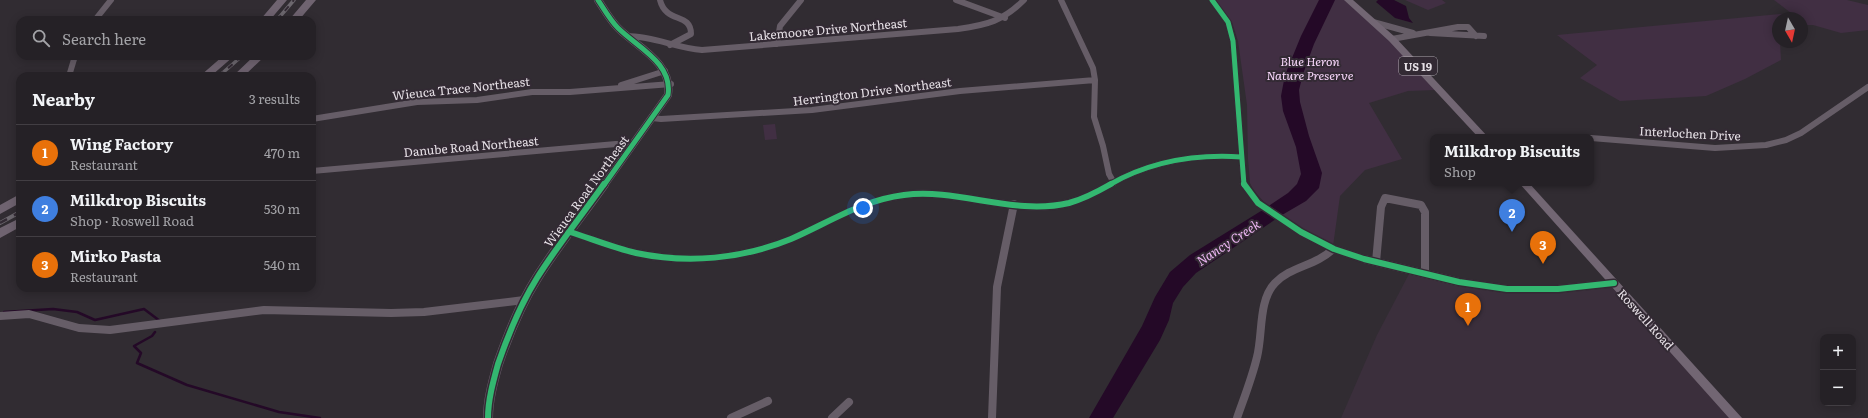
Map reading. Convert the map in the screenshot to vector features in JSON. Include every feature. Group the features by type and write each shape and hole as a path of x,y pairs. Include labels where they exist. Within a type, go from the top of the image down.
{"highway":[{"path":"268,16 282,0"},
{"path":"297,16 311,0"},
{"path":"210,72 224,60"},
{"path":"242,72 256,60"},
{"path":"0,210 16,200"},
{"path":"0,234 16,224"}],"main road":[{"name":"US 19","path":"1348,0 1392,39 1480,134"},
{"name":"Roswell Road","path":"1527,186 1736,418"}],"street":[{"path":"98,16 111,0"},
{"path":"598,0 614,24 652,57 665,71 671,84"},
{"path":"660,0 662,9 665,13 685,20 690,23 692,28 691,34 670,45"},
{"path":"777,44 780,26 801,0"},
{"path":"956,0 1005,18"},
{"name":"Lakemoore Drive Northeast","path":"627,36 639,36 670,45 702,50 958,28 988,24 1005,18 1024,0"},
{"path":"1061,0 1093,68 1095,80 1094,117 1103,146 1109,174 1114,183"},
{"path":"1212,0 1228,22 1233,41 1239,105 1243,182 1246,191 1259,204 1315,241 1333,249 1376,262 1425,274 1472,284 1522,290 1550,290 1614,283"},
{"path":"1373,22 1391,28 1421,33 1484,36"},
{"path":"1392,39 1436,29 1468,27 1476,36"},
{"path":"70,72 74,60"},
{"name":"Wieuca Trace Northeast","path":"613,88 665,71"},
{"name":"Herrington Drive Northeast","path":"652,118 661,119 812,110 960,91 1095,80"},
{"name":"Wieuca Trace Northeast","path":"316,118 417,102 477,100 532,92 570,92 671,84"},
{"name":"Wieuca Road Northeast","path":"488,418 491,391 504,348 524,300 570,232 668,95 671,84"},
{"name":"Interlochen Drive","path":"1594,138 1715,148 1766,145 1786,140 1801,133 1868,87"},
{"name":"Danube Road Northeast","path":"316,171 616,144 633,145"},
{"path":"570,232 646,255 674,259 706,259 738,255 772,246 868,204 895,197 916,195 948,196 1041,206 1069,203 1089,197 1140,170 1169,162 1222,156 1241,157"},
{"path":"1376,262 1381,207 1385,198 1421,205 1425,212 1425,274"},
{"path":"992,418 998,287 1014,204"},
{"path":"1237,418 1250,383 1259,348 1267,297 1270,288 1282,277 1320,261 1333,249"},
{"path":"0,316 11,314 29,314 79,328 110,330 264,310 304,310 391,314 424,312 524,300"},
{"path":"731,418 768,401"},
{"path":"832,418 850,402"}],"shaded area":[{"path":"1409,274 1492,290 1522,292 1551,293 1619,286 1740,418 1341,418 1377,335"}],"green space":[{"name":"Blue Heron Nature Preserve","path":"1215,0 1345,0 1390,41 1435,90 1408,91 1369,103 1402,159 1365,170 1340,196 1333,246 1316,238 1265,203 1254,191 1250,183 1247,105 1238,41 1232,22"},
{"path":"1405,0 1442,0 1446,3 1428,10"},
{"path":"1774,0 1847,0 1868,5 1868,30 1841,33 1808,25 1808,12 1790,12"},
{"path":"1772,15 1772,48 1780,48 1781,60 1745,79 1706,96 1620,101 1580,78 1597,65 1557,35"},
{"path":"775,124 777,139 765,140 763,125"}],"water":[{"name":"Nancy Creek","path":"1319,0 1335,0 1314,44 1299,90 1300,102 1309,136 1322,173 1319,188 1306,201 1282,215 1196,273 1183,287 1173,303 1169,320 1160,340 1113,418 1089,418 1142,326 1155,297 1170,272 1190,255 1261,211 1288,193 1297,184 1301,174 1296,147 1283,111 1281,96 1285,75 1301,36"},
{"path":"1378,0 1394,0 1406,6 1409,18 1413,23 1395,18 1376,2"}],"waterway":[{"path":"4,312 53,309 77,312 95,320 144,309 160,321"},
{"path":"155,332 152,336 134,346 141,353 137,363 187,385 279,412 320,418"}],"railway":[{"path":"280,16 294,0"},
{"path":"224,72 237,60"},
{"path":"0,223 16,214"}],"cycle path":[{"path":"488,418 488,406 496,372 509,336 530,289 668,95 670,85 661,66 618,28 598,0"},
{"path":"1212,0 1228,22 1233,41 1239,105 1243,182 1253,198 1268,211 1305,235 1334,249 1375,262 1459,282 1523,290 1546,290 1614,283"},
{"path":"570,232 618,248 647,255 684,259 720,258 774,246 846,212 890,197 925,194 1027,206 1048,206 1076,201 1128,175 1169,162 1199,157 1241,157"}],"place":[{"name":"Milkdrop Biscuits","path":"1512,232"},
{"name":"Mirko Pasta","path":"1543,264"},
{"name":"Wing Factory","path":"1468,326"}]}
